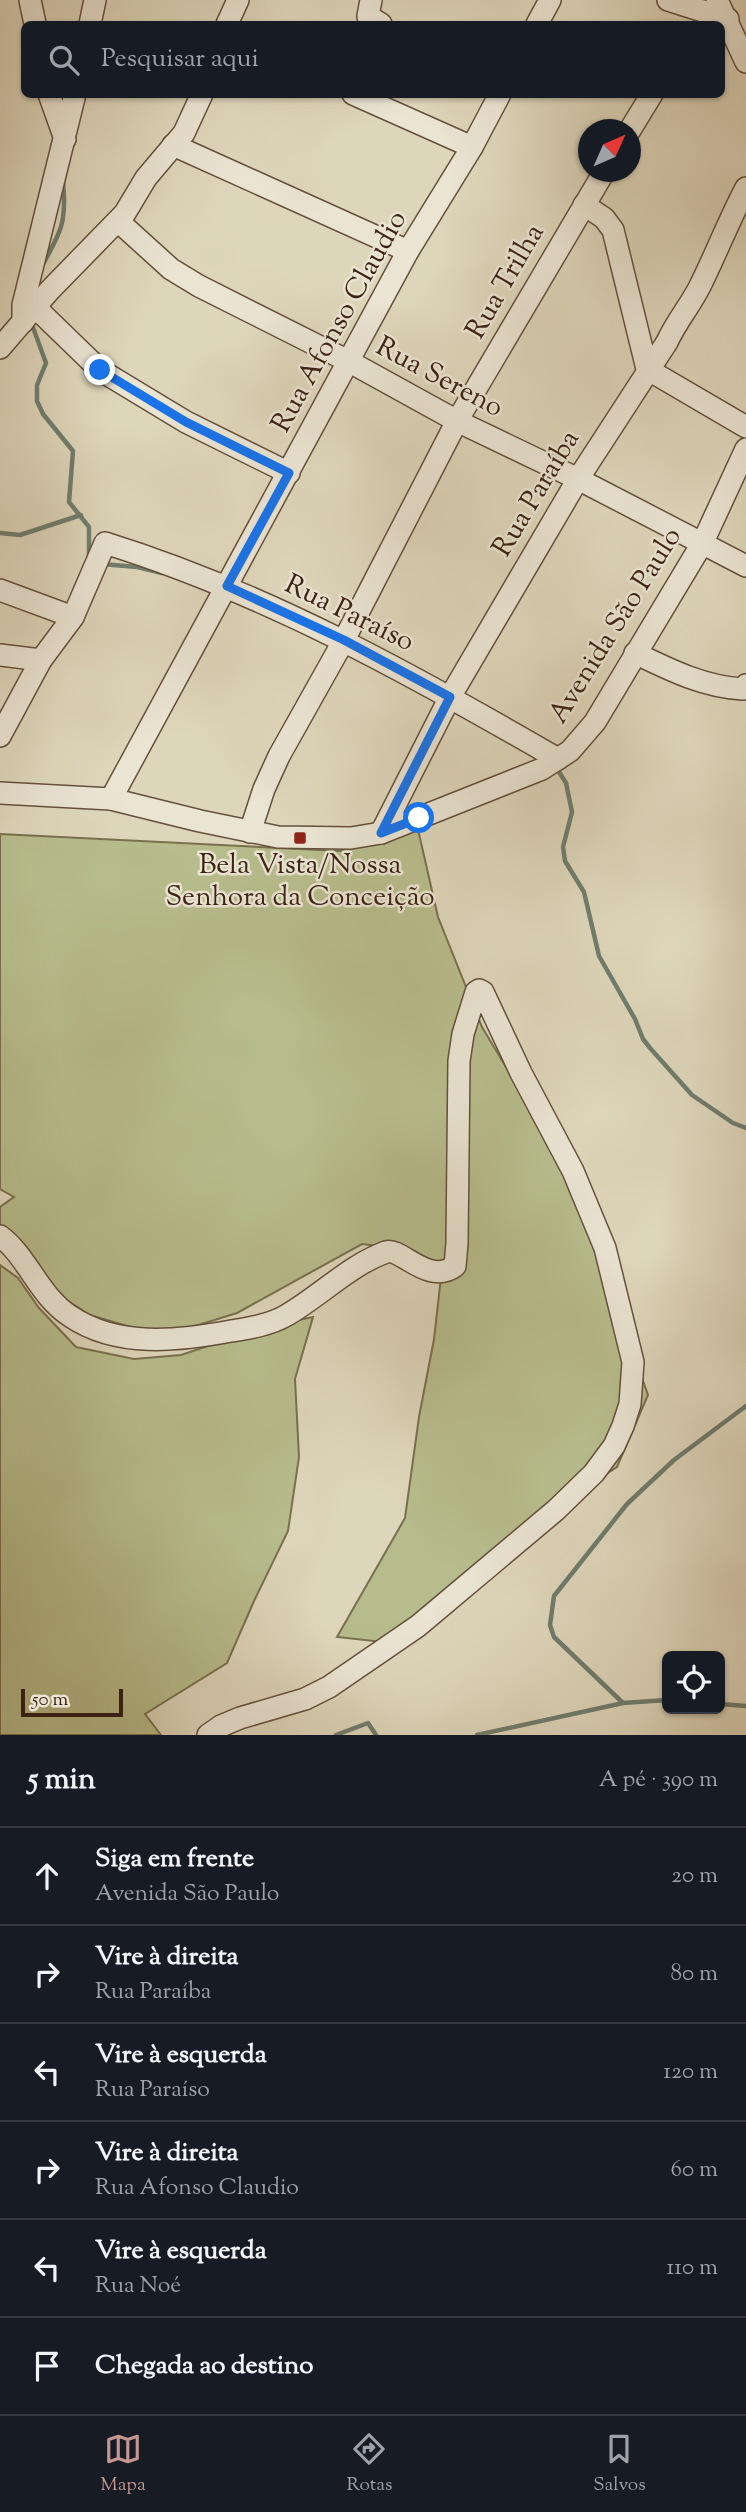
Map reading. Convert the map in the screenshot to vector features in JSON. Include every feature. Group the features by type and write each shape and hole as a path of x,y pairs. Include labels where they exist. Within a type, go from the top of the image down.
{"street":[{"path":"30,0 34,21"},
{"path":"91,21 95,0"},
{"path":"229,21 238,0"},
{"path":"371,0 368,16 376,21"},
{"path":"539,21 550,0"},
{"path":"717,0 746,62"},
{"path":"677,21 674,2 728,19"},
{"path":"50,98 65,139"},
{"path":"74,98 23,305 29,315 100,370 186,422 289,473"},
{"path":"0,348 118,221 146,178 192,121 201,98"},
{"path":"362,98 472,147"},
{"name":"Rua Afonso Claudio","path":"111,799 408,251 472,147 498,98"},
{"path":"637,119 650,98"},
{"path":"173,145 408,251"},
{"name":"Rua Trilha","path":"250,832 264,789 279,756 344,640 457,421 598,182"},
{"name":"Rua Paraíba","path":"381,833 450,697 578,479 667,342 674,325 699,287 746,188"},
{"path":"584,205 604,218 613,230 647,369 746,427"},
{"name":"Rua Sereno","path":"118,221 180,276 349,362 457,421 578,479 746,566"},
{"name":"Avenida São Paulo","path":"0,793 111,799 278,837 351,838 381,833 504,785 558,759 576,745 595,722 703,542 746,449"},
{"name":"Rua Paraíso","path":"73,617 105,543 227,586 344,640 558,759"},
{"path":"0,590 73,617 41,660 1,733"},
{"path":"635,653 694,680 729,688 743,689 746,685"},
{"path":"0,655 41,660"},
{"path":"0,1236 55,1304 71,1318 100,1330 132,1338 159,1340 260,1326 285,1316 357,1268 387,1252 397,1253 422,1269 453,1268 457,1233 459,1061 463,1034 476,992 479,990 483,992 520,1073 573,1171 590,1210 605,1248 633,1362 630,1404 614,1446 594,1473 556,1510 418,1626 378,1655 305,1699 240,1718 208,1735"}],"green space":[{"path":"417,825 438,917 482,1027 569,1172 648,1395 617,1467 550,1510 383,1642 337,1637 405,1518 419,1417 434,1339 442,1268 395,1248 362,1244 237,1313 192,1327 147,1332 90,1315 44,1286 0,1238 0,1207 14,1197 0,1189 0,834 340,851"},
{"path":"0,1265 18,1278 39,1308 76,1347 134,1359 181,1355 265,1327 313,1317 295,1379 299,1457 288,1531 227,1663 145,1714 161,1735 0,1735"}],"waterway":[{"path":"42,266 61,226 64,207 63,182"},
{"path":"31,322 46,363 37,385 37,401 43,414 73,451 69,502 89,527 89,558"},
{"path":"0,533 20,535 81,515"},
{"path":"102,564 137,567 162,573"},
{"path":"556,767 566,783 572,812 563,847 565,861 584,892 599,956 650,1048 692,1095 733,1123 746,1128"},
{"path":"623,1703 554,1637 550,1625 554,1596 627,1504 674,1460 746,1406"},
{"path":"477,1735 623,1703 662,1700"},
{"path":"725,1704 746,1706"},
{"path":"336,1735 368,1723 376,1735"}],"place":[{"name":"Bela Vista/Nossa Senhora da Conceição","path":"300,838"}],"route":[{"path":"100,370 186,422 289,473 227,586 344,640 450,697 381,833 419,818"}]}
